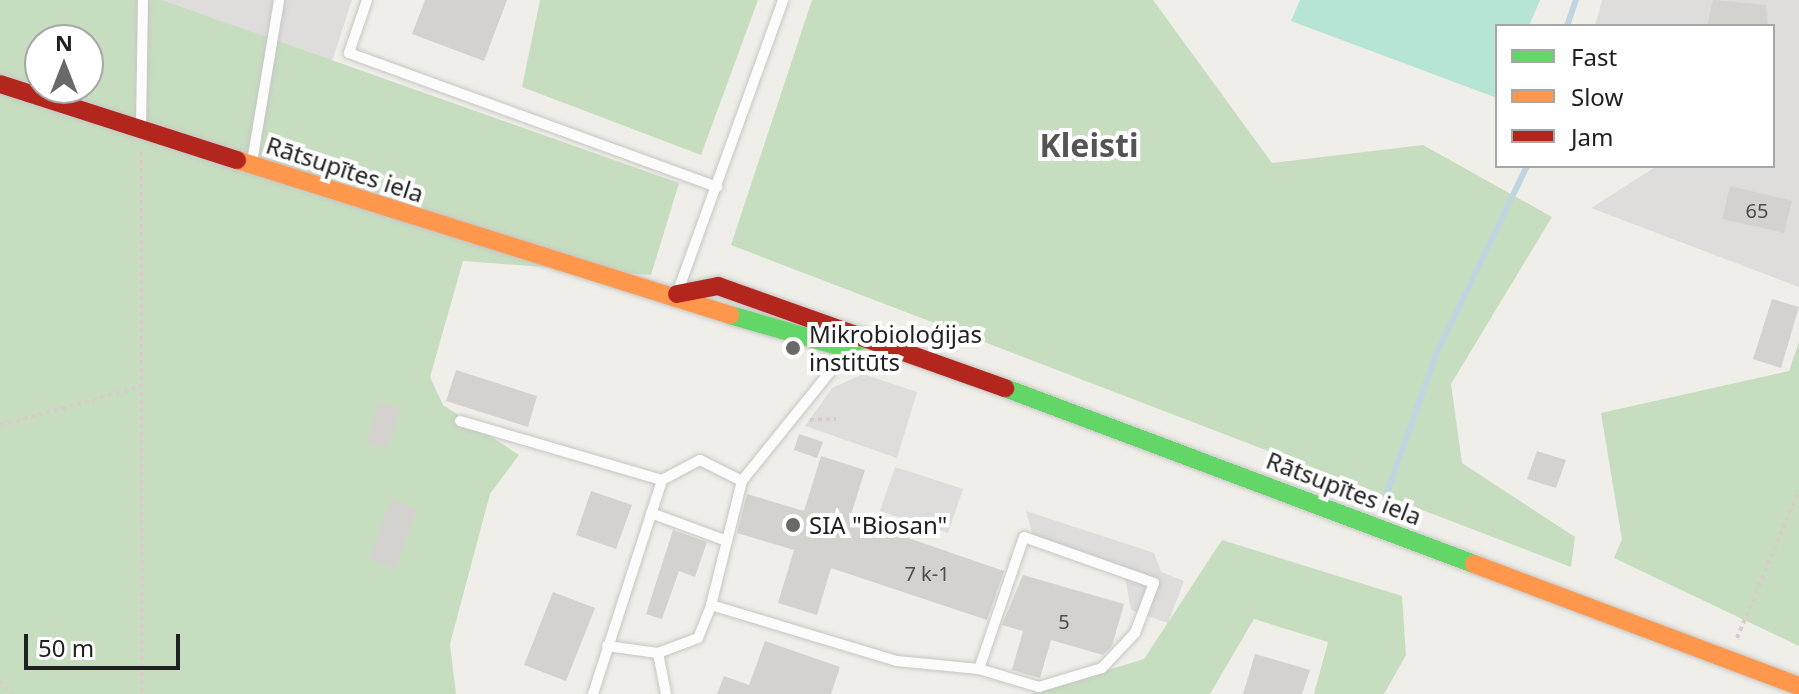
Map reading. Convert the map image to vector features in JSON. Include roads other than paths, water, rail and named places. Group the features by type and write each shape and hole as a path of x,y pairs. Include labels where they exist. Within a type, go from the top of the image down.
{"street":[{"name":"Rātsupītes iela","path":"0,84 677,294 718,286 871,338 1728,658 1775,686 1799,686"}],"lane":[{"path":"141,130 143,0"},
{"path":"252,164 279,0"},
{"path":"367,0 349,53 717,187"},
{"path":"677,294 783,0"},
{"path":"607,646 658,653 698,638 711,605 724,540 742,481 841,356 871,338"},
{"path":"460,421 662,480"},
{"path":"593,694 662,480 700,460 742,481"},
{"path":"651,513 724,540"},
{"path":"711,605 897,661 979,669 1039,687 1102,668 1135,633 1154,583 1024,537 979,669"},
{"path":"658,653 666,694"}],"waterway":[{"path":"1568,24 1576,0"},
{"path":"1385,498 1436,355 1526,168"}],"place":[{"name":"Mikrobioloģijas institūts","path":"793,348"},
{"name":"SIA \"Biosan\"","path":"793,525"}],"district":[{"name":"Kleisti","path":"1089,145"}]}
